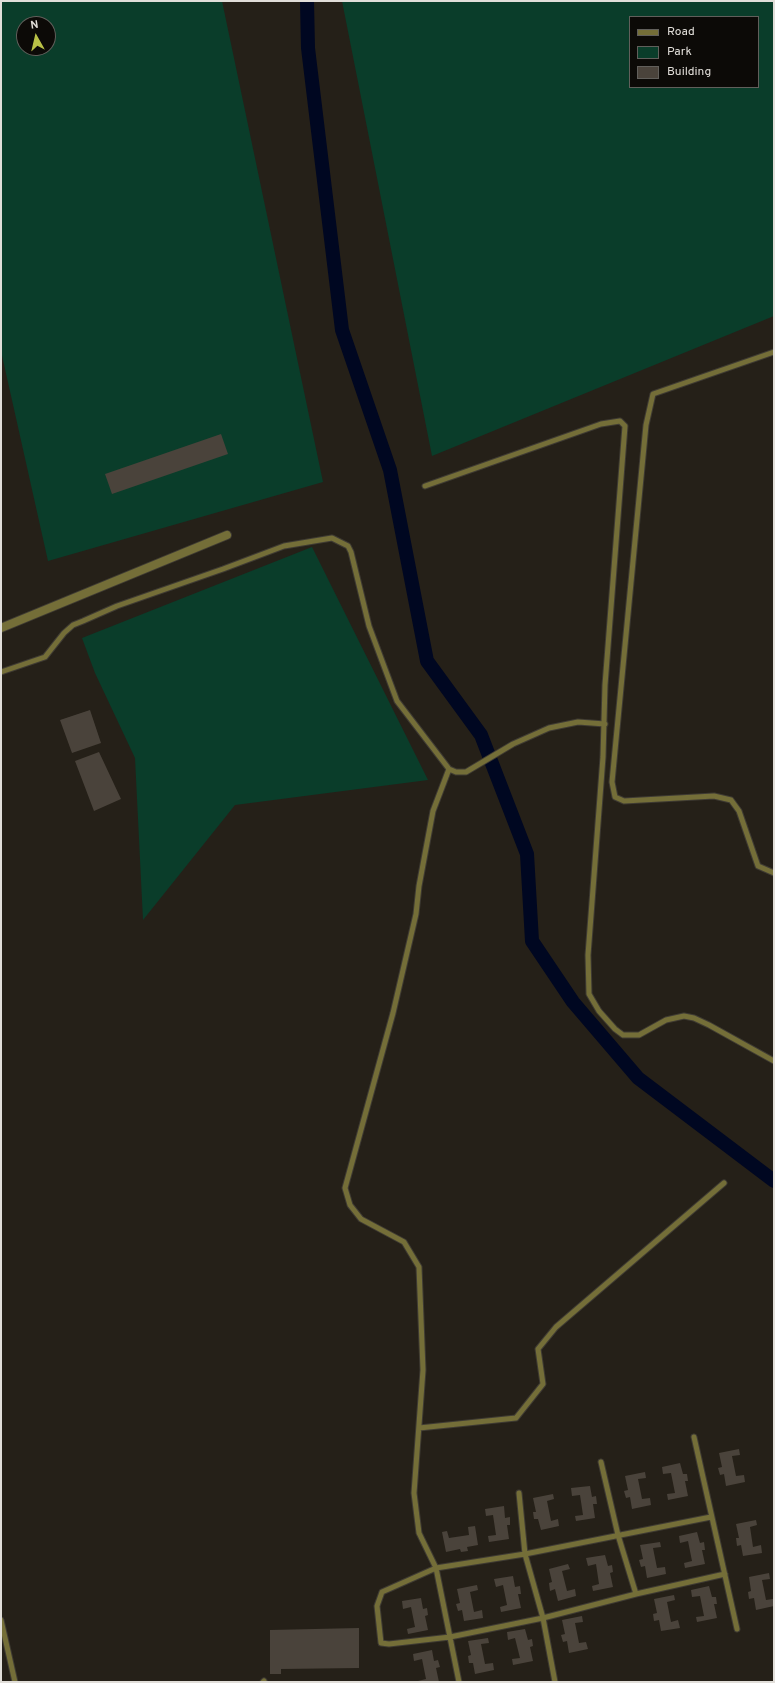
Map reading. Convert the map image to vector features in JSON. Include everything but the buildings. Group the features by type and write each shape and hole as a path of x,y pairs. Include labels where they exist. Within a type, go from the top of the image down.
{"street":[{"path":"1,628 227,535"}],"lane":[{"path":"774,352 653,394 646,425 612,782 615,797 624,801 714,796 731,800 739,811 758,866 774,873"},
{"path":"425,486 601,424 615,420 622,422 626,431 605,684 604,724 588,955 588,994 599,1011 615,1029 623,1035 639,1035 666,1020 684,1016 694,1018 709,1025 774,1061"},
{"path":"1,672 45,657 64,633 73,625 117,606 284,546 332,538 348,546 351,552 369,626 397,700 449,769 456,772 466,772 528,736 563,724 578,722 604,724"},
{"path":"449,769 433,811 419,886 416,914 393,1013 345,1188 350,1205 361,1219 404,1242 419,1267 422,1370 414,1493 419,1533 436,1568 459,1682"},
{"path":"419,1428 516,1418 543,1384 538,1349 556,1326 724,1183"},
{"path":"694,1437 737,1629"},
{"path":"601,1462 618,1535 636,1594"},
{"path":"519,1493 525,1554 543,1618 555,1682"},
{"path":"711,1517 525,1554 436,1568 382,1592 377,1606 381,1642 389,1644 450,1637 543,1618 636,1594 725,1574"},
{"path":"1,1620 15,1682"}],"green space":[{"path":"1,1 222,1 323,482 48,561 1,351"},
{"path":"342,1 774,1 774,316 432,456"},
{"path":"312,547 428,780 235,805 143,920 135,758 95,673 82,638"}],"waterway":[{"path":"307,1 308,48 342,330 390,470 427,661 481,735 527,854 532,941 573,1002 638,1078 774,1181"}]}
